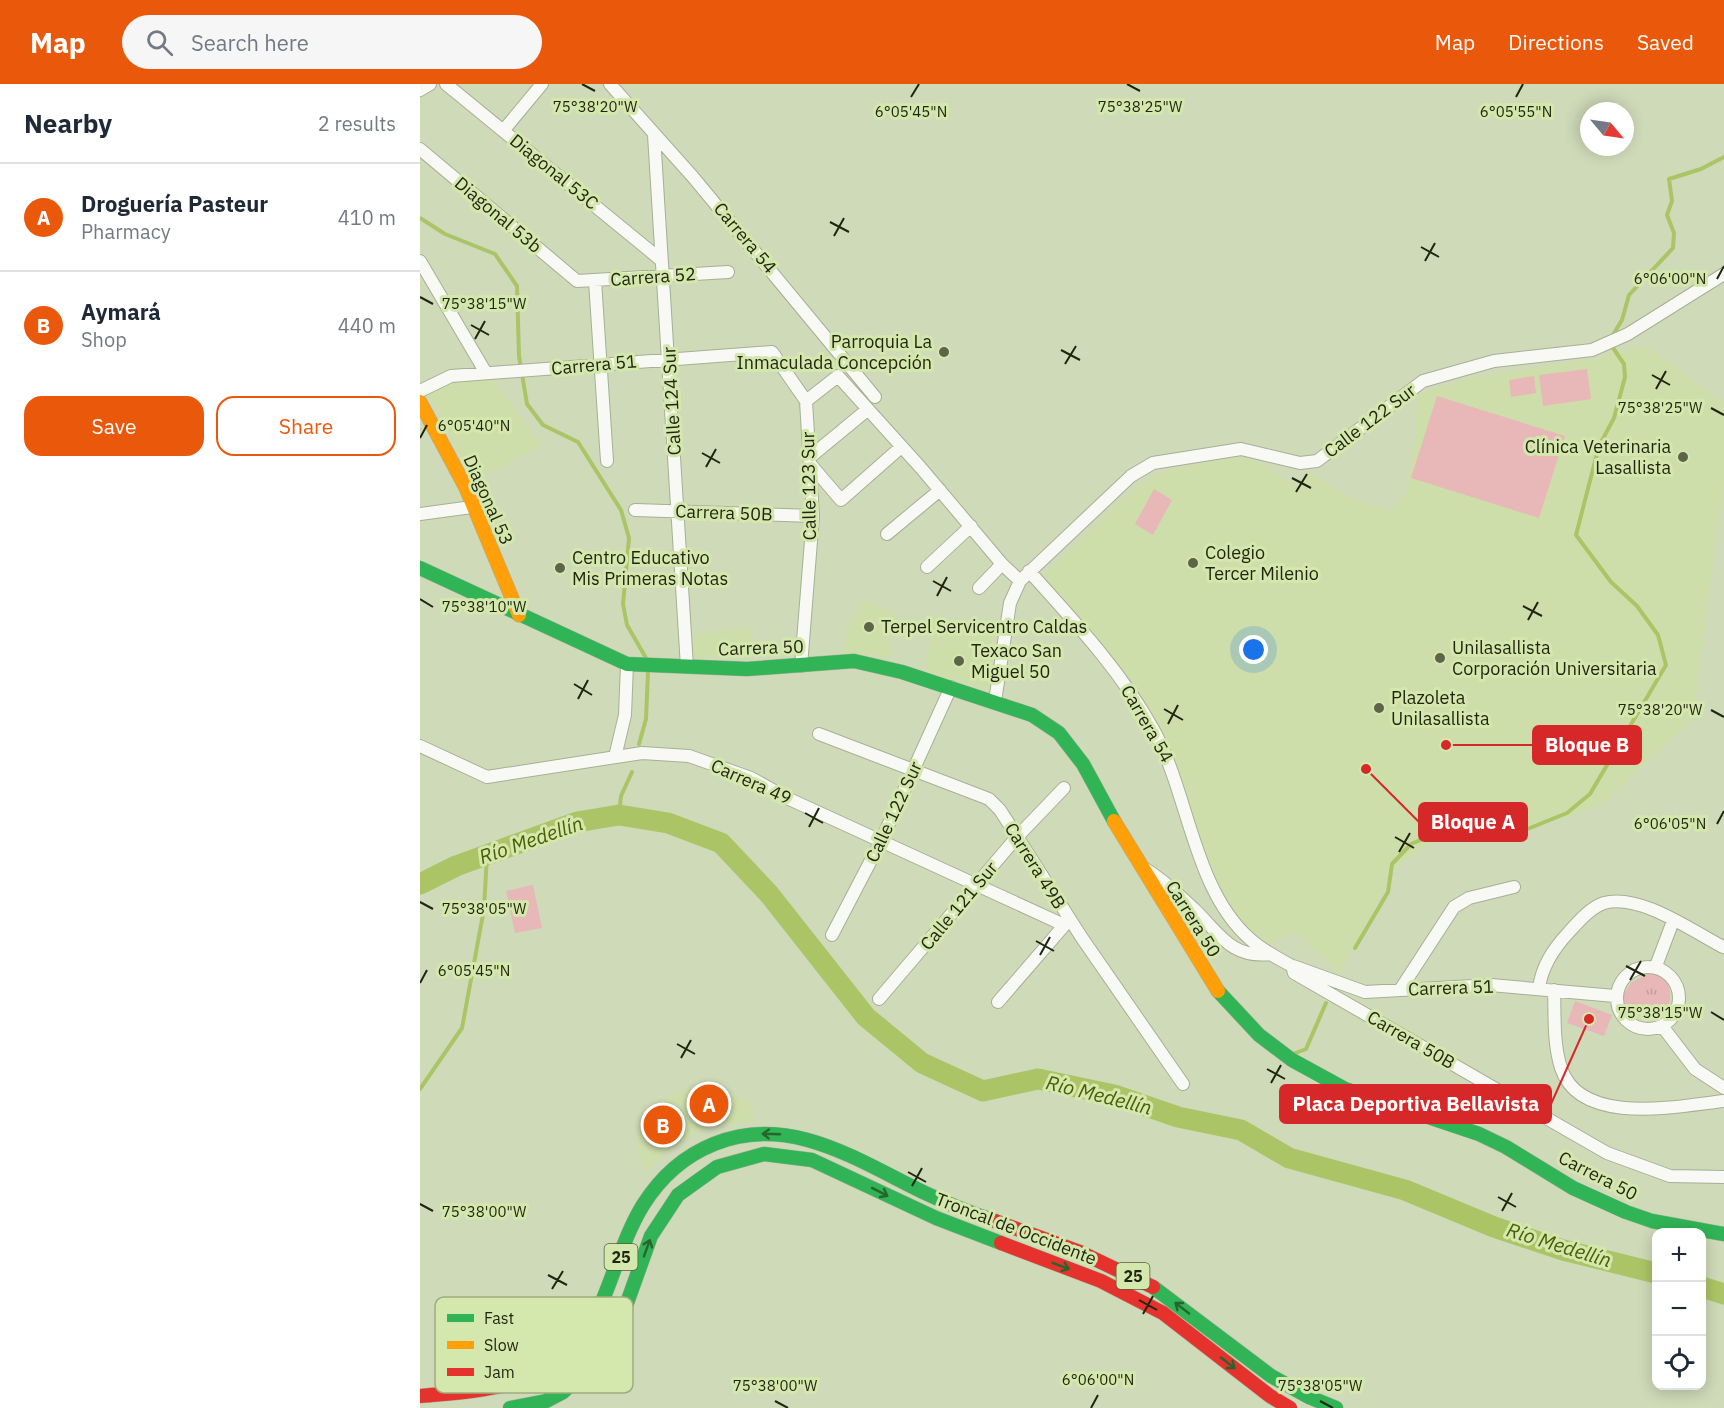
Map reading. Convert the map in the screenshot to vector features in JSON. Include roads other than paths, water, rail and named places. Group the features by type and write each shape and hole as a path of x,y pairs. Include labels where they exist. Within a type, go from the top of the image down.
{"main road":[{"name":"Diagonal 53","path":"420,402 466,488 519,615"},
{"path":"420,568 519,615 632,664"},
{"name":"Carrera 50","path":"632,664 747,669 854,661 902,672 1032,715 1059,733 1071,745 1139,865 1220,995 1259,1035 1292,1060 1345,1089 1479,1134 1506,1147 1573,1188 1626,1212 1652,1221 1724,1234"},
{"name":"Troncal de Occidente","path":"603,1297 643,1204 670,1172 692,1155 718,1142 760,1134 794,1136 828,1146 942,1201 1089,1257 1143,1281 1162,1292 1238,1353 1280,1382 1336,1408"},
{"name":"Troncal de Occidente","path":"630,1297 655,1229 678,1195 703,1174 717,1167 764,1154 797,1156 820,1163 929,1215 1101,1281 1163,1313 1269,1396 1290,1408"},
{"name":"Troncal de Occidente","path":"420,1396 438,1393"},
{"name":"Troncal de Occidente","path":"510,1408 546,1401 561,1393"}],"street":[{"path":"420,90 430,84"},
{"name":"Diagonal 53C","path":"446,84 661,260"},
{"path":"503,131 542,84"},
{"name":"Carrera 54","path":"610,84 708,194 875,397 853,394"},
{"name":"Calle 124 Sur","path":"654,135 661,260 670,358 687,667"},
{"name":"Diagonal 53b","path":"420,149 577,281"},
{"path":"420,261 486,373"},
{"name":"Carrera 52","path":"577,281 728,272"},
{"name":"Calle 122 Sur","path":"995,701 1010,603 1024,576 1131,477 1153,463 1241,449 1300,463 1317,461 1423,381 1494,361 1592,350 1628,334 1724,274"},
{"path":"596,281 607,462"},
{"name":"Carrera 51","path":"420,392 451,376 772,352 806,401"},
{"name":"Carrera 54","path":"806,401 838,376 1002,564 1024,576 1119,677 1152,727 1174,774 1201,860 1221,902"},
{"name":"Calle 123 Sur","path":"801,666 813,516 806,401"},
{"path":"867,410 810,461 841,500 900,447"},
{"path":"887,534 939,490"},
{"path":"420,514 472,507"},
{"name":"Carrera 50B","path":"634,510 813,516"},
{"path":"927,567 971,526"},
{"path":"979,588 1002,564"},
{"path":"615,757 625,715 632,664"},
{"name":"Calle 122 Sur","path":"832,935 881,841 951,687"},
{"name":"Carrera 49B","path":"819,734 989,799 1000,810 1067,922 1183,1084"},
{"name":"Carrera 49","path":"420,746 487,777 642,753 689,756 751,778 881,841 1067,922"},
{"name":"Calle 121 Sur","path":"879,999 1017,837 1064,788"},
{"path":"1139,865 1156,875 1195,910 1220,938 1237,950 1255,956 1271,954"},
{"path":"1400,990 1455,907 1469,898 1514,886"},
{"path":"1539,988 1542,969 1564,938 1587,914 1603,904 1621,901 1640,904 1723,947"},
{"name":"Carrera 50B","path":"1221,902 1236,925 1271,954 1292,966 1294,973 1607,1153 1670,1176 1724,1177"},
{"path":"1656,966 1673,921"},
{"path":"998,1002 1067,922"},
{"name":"Carrera 51","path":"1292,966 1365,992 1491,985 1615,996"},
{"path":"1656,966 1676,981 1679,994 1678,1006 1672,1018 1662,1026 1645,1029 1630,1024 1619,1012 1615,996 1625,979 1632,973 1640,968 1656,966"},
{"path":"1554,990 1557,1050 1561,1070 1570,1083 1586,1095 1608,1106 1651,1110 1724,1101"},
{"path":"1662,1026 1695,1069 1724,1088"}],"waterway":[{"path":"1611,338 1622,320 1629,295 1673,248 1674,233 1667,215 1672,201 1669,179 1701,169 1724,157"},
{"path":"420,218 445,234 495,254 517,286 519,356 527,404 543,425 578,442 621,510 629,538 623,604 627,625 646,658"},
{"path":"1355,948 1388,892 1392,864 1411,844 1444,830 1525,830 1567,813 1590,794 1666,665 1658,635 1637,606 1611,582 1576,535 1599,446 1614,418 1625,377 1624,364 1611,345"},
{"path":"639,744 646,719 648,672"},
{"path":"619,815 621,796 632,772"},
{"name":"Río Medellín","path":"420,884 456,866 577,822 619,815 668,823 721,843 769,894 866,1017 922,1063 983,1091 1038,1079 1114,1095 1178,1117 1241,1130 1289,1158 1405,1190 1494,1227 1563,1250 1652,1272"},
{"path":"420,1089 462,1028 484,909 487,855"},
{"path":"1293,1054 1306,1049 1326,1003"},
{"name":"Río Medellín","path":"1706,1288 1724,1294"}],"place":[{"name":"Parroquia La Inmaculada Concepción","path":"944,352"},
{"name":"Clínica Veterinaria Lasallista","path":"1683,457"},
{"name":"Colegio Tercer Milenio","path":"1193,563"},
{"name":"Centro Educativo Mis Primeras Notas","path":"560,568"},
{"name":"Terpel Servicentro Caldas","path":"869,627"},
{"name":"Unilasallista Corporación Universitaria","path":"1440,658"},
{"name":"Texaco San Miguel 50","path":"959,661"},
{"name":"Plazoleta Unilasallista","path":"1379,708"},
{"name":"Bloque B","path":"1446,745"},
{"name":"Bloque A","path":"1366,769"},
{"name":"Placa Deportiva Bellavista","path":"1589,1019"},
{"name":"Droguería Pasteur","path":"709,1104"},
{"name":"Aymará","path":"663,1125"}]}
